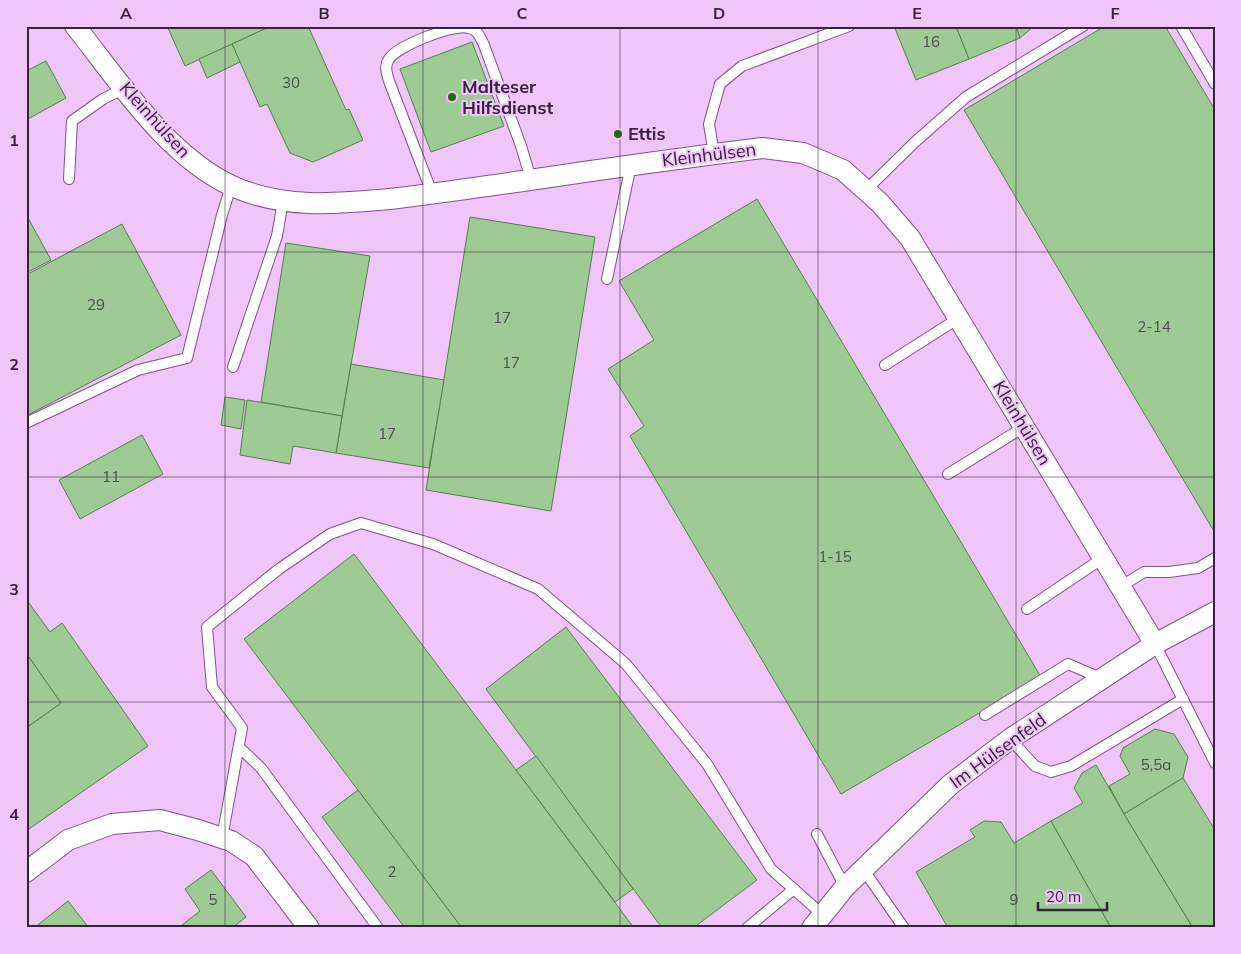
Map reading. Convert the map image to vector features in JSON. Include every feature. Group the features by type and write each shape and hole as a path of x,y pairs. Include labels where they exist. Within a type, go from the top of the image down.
{"street":[{"name":"Kleinhülsen","path":"75,26 157,128 177,148 197,165 232,186 261,197 283,201 336,204 432,193 762,148 803,153 844,170 880,203 910,238 1155,644"},
{"name":"Im Hülsenfeld","path":"818,921 845,887 951,784 1010,739 1155,644 1215,612"},
{"path":"26,872 68,840 112,824 160,820 231,841 254,856 309,928"}],"lane":[{"path":"714,154 709,124 720,84 742,66 849,26"},
{"path":"866,190 915,142 966,97 1083,26"},
{"path":"1181,26 1215,84"},
{"path":"432,193 389,82 386,71 387,61 395,52 412,42 458,27 468,27 476,31 484,45 521,146 530,180"},
{"path":"69,179 72,120 103,99 125,88"},
{"path":"607,279 631,165"},
{"path":"26,423 138,370 187,358 222,215 232,186"},
{"path":"233,367 277,236 283,201"},
{"path":"885,365 959,318"},
{"path":"948,474 1024,427"},
{"path":"222,838 242,728 212,687 207,627 286,564 330,534 360,523 433,544 538,589 626,664 707,764 771,869 794,889 818,921"},
{"path":"1027,609 1103,558"},
{"path":"1120,587 1144,572 1169,572 1198,568 1215,558"},
{"path":"1155,644 1215,763"},
{"path":"985,715 1068,664 1103,678"},
{"path":"1010,739 1035,766 1052,772 1071,766 1183,699"},
{"path":"239,747 261,768 378,928"},
{"path":"817,834 845,887"},
{"path":"863,869 904,928"},
{"path":"746,928 794,889"}],"building":[{"path":"167,26 271,26 185,66"},
{"path":"271,26 308,26 346,110 349,109 363,140 313,162 290,153 267,104 260,107 232,44"},
{"path":"894,26 956,26 969,59 916,80"},
{"path":"956,26 1016,26 1020,38 969,59"},
{"path":"1016,26 1034,26 1020,38"},
{"path":"1105,26 1165,26 1215,110 1215,533 964,110"},
{"name":"Malteser Hilfsdienst","path":"472,42 504,126 431,152 400,69"},
{"path":"232,44 240,62 207,78 199,59"},
{"path":"46,61 66,98 26,120 26,71"},
{"path":"757,199 1041,677 841,794 630,436 644,426 608,369 654,340 619,281"},
{"path":"26,214 51,260 26,273"},
{"path":"470,217 595,237 551,511 426,490"},
{"path":"122,224 181,335 26,416 26,275"},
{"path":"286,243 370,256 342,416 261,402"},
{"path":"351,364 444,380 429,468 336,453"},
{"path":"225,397 245,400 241,429 221,425"},
{"path":"247,400 342,416 336,453 293,446 290,464 240,455"},
{"path":"142,435 163,474 80,519 59,480"},
{"path":"354,554 634,928 462,928 244,639"},
{"path":"26,599 50,632 62,623 148,746 26,831 26,728 61,703 26,653"},
{"path":"566,627 757,880 693,928 662,928 486,689"},
{"path":"26,653 61,703 26,728"},
{"path":"1155,729 1174,734 1188,757 1183,778 1124,814 1109,786 1130,774 1120,756 1123,748"},
{"path":"536,756 633,889 615,902 516,770"},
{"path":"1096,765 1193,928 1111,928 1051,821 1083,803 1074,788 1082,773"},
{"path":"1183,778 1215,830 1215,928 1193,928 1124,814"},
{"path":"358,790 462,928 405,928 322,817"},
{"path":"984,821 1001,822 1014,843 1051,821 1111,928 948,928 916,872 975,837 970,830"},
{"path":"211,870 246,917 232,928 184,928 182,925 200,911 185,889"},
{"path":"68,901 89,928 34,928"}],"place":[{"name":"Malteser Hilfsdienst","path":"452,97"},
{"name":"Ettis","path":"618,134"}]}
